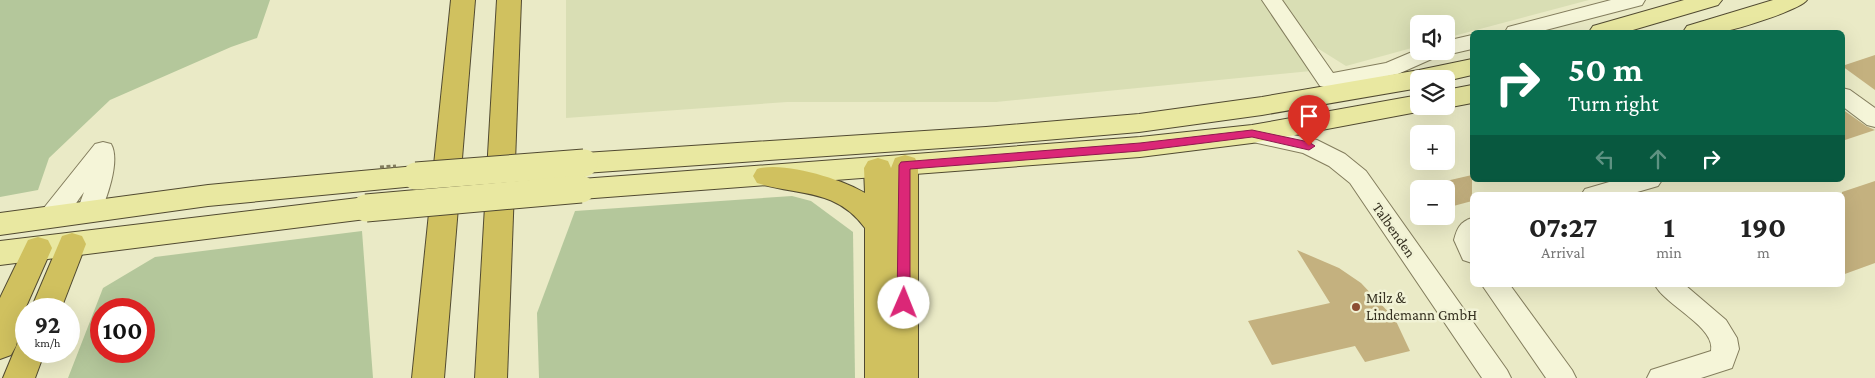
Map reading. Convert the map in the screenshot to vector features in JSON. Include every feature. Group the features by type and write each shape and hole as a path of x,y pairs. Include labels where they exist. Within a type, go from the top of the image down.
{"highway":[{"path":"428,378 463,0"},
{"path":"491,378 509,0"},
{"path":"881,378 879,226 889,159"},
{"path":"889,159 902,378"},
{"path":"767,176 817,183 838,190 863,206 879,226"},
{"path":"50,298 72,244"},
{"path":"0,346 5,300 38,248"},
{"path":"19,378 25,363"}],"main road":[{"path":"1608,30 1710,0"},
{"path":"1701,30 1795,0"},
{"path":"1455,71 1470,67"},
{"path":"0,224 89,211 374,179 767,176 1262,106 1410,81"},
{"path":"1455,97 1470,94"},
{"path":"0,253 366,208 582,176 1140,147 1252,134 1410,106"},
{"path":"72,244 89,211"},
{"path":"38,248 52,216"}],"street":[{"path":"1272,0 1328,80 1390,68 1411,60"},
{"path":"1522,30 1635,0"},
{"path":"1455,46 1470,42"},
{"path":"1845,97 1875,119"},
{"name":"Talbenden","path":"1252,134 1309,146 1336,160 1358,177 1497,378"},
{"path":"52,216 103,150 103,167 98,189 89,211"},
{"path":"1604,192 1642,182"},
{"path":"1470,230 1466,240 1470,249"},
{"path":"1496,287 1562,378"},
{"path":"1661,378 1722,360 1726,352 1726,342 1708,317 1670,287"}],"green space":[{"path":"0,0 270,0 257,38 231,47 110,100 49,158 38,190 0,197"},
{"path":"566,0 1263,0 1311,71 996,102 787,102 566,118"},
{"path":"1278,0 1589,0 1470,30 1470,32 1455,36 1455,15 1410,15 1410,48 1346,66 1306,41"},
{"path":"792,196 811,201 853,232 855,378 539,378 537,313 575,211"},
{"path":"362,231 373,378 68,378 74,363 80,363 80,347 90,321 90,363 155,363 155,298 99,298 103,288 155,257"}],"building":[{"path":"1875,55 1875,90 1845,68 1845,65"},
{"path":"1845,111 1866,126 1875,130 1845,140"},
{"path":"1470,175 1472,192 1470,192 1470,202 1455,206 1455,180 1450,180"},
{"path":"1875,181 1875,263 1845,274 1845,192 1842,192"},
{"path":"1297,250 1339,268 1361,283 1395,319 1410,351 1365,362 1355,346 1272,365 1248,321 1330,303"}],"place":[{"name":"Milz & Lindemann GmbH","path":"1356,307"}],"route":[{"path":"904,303 905,165 1140,147 1252,134 1309,146"}]}
